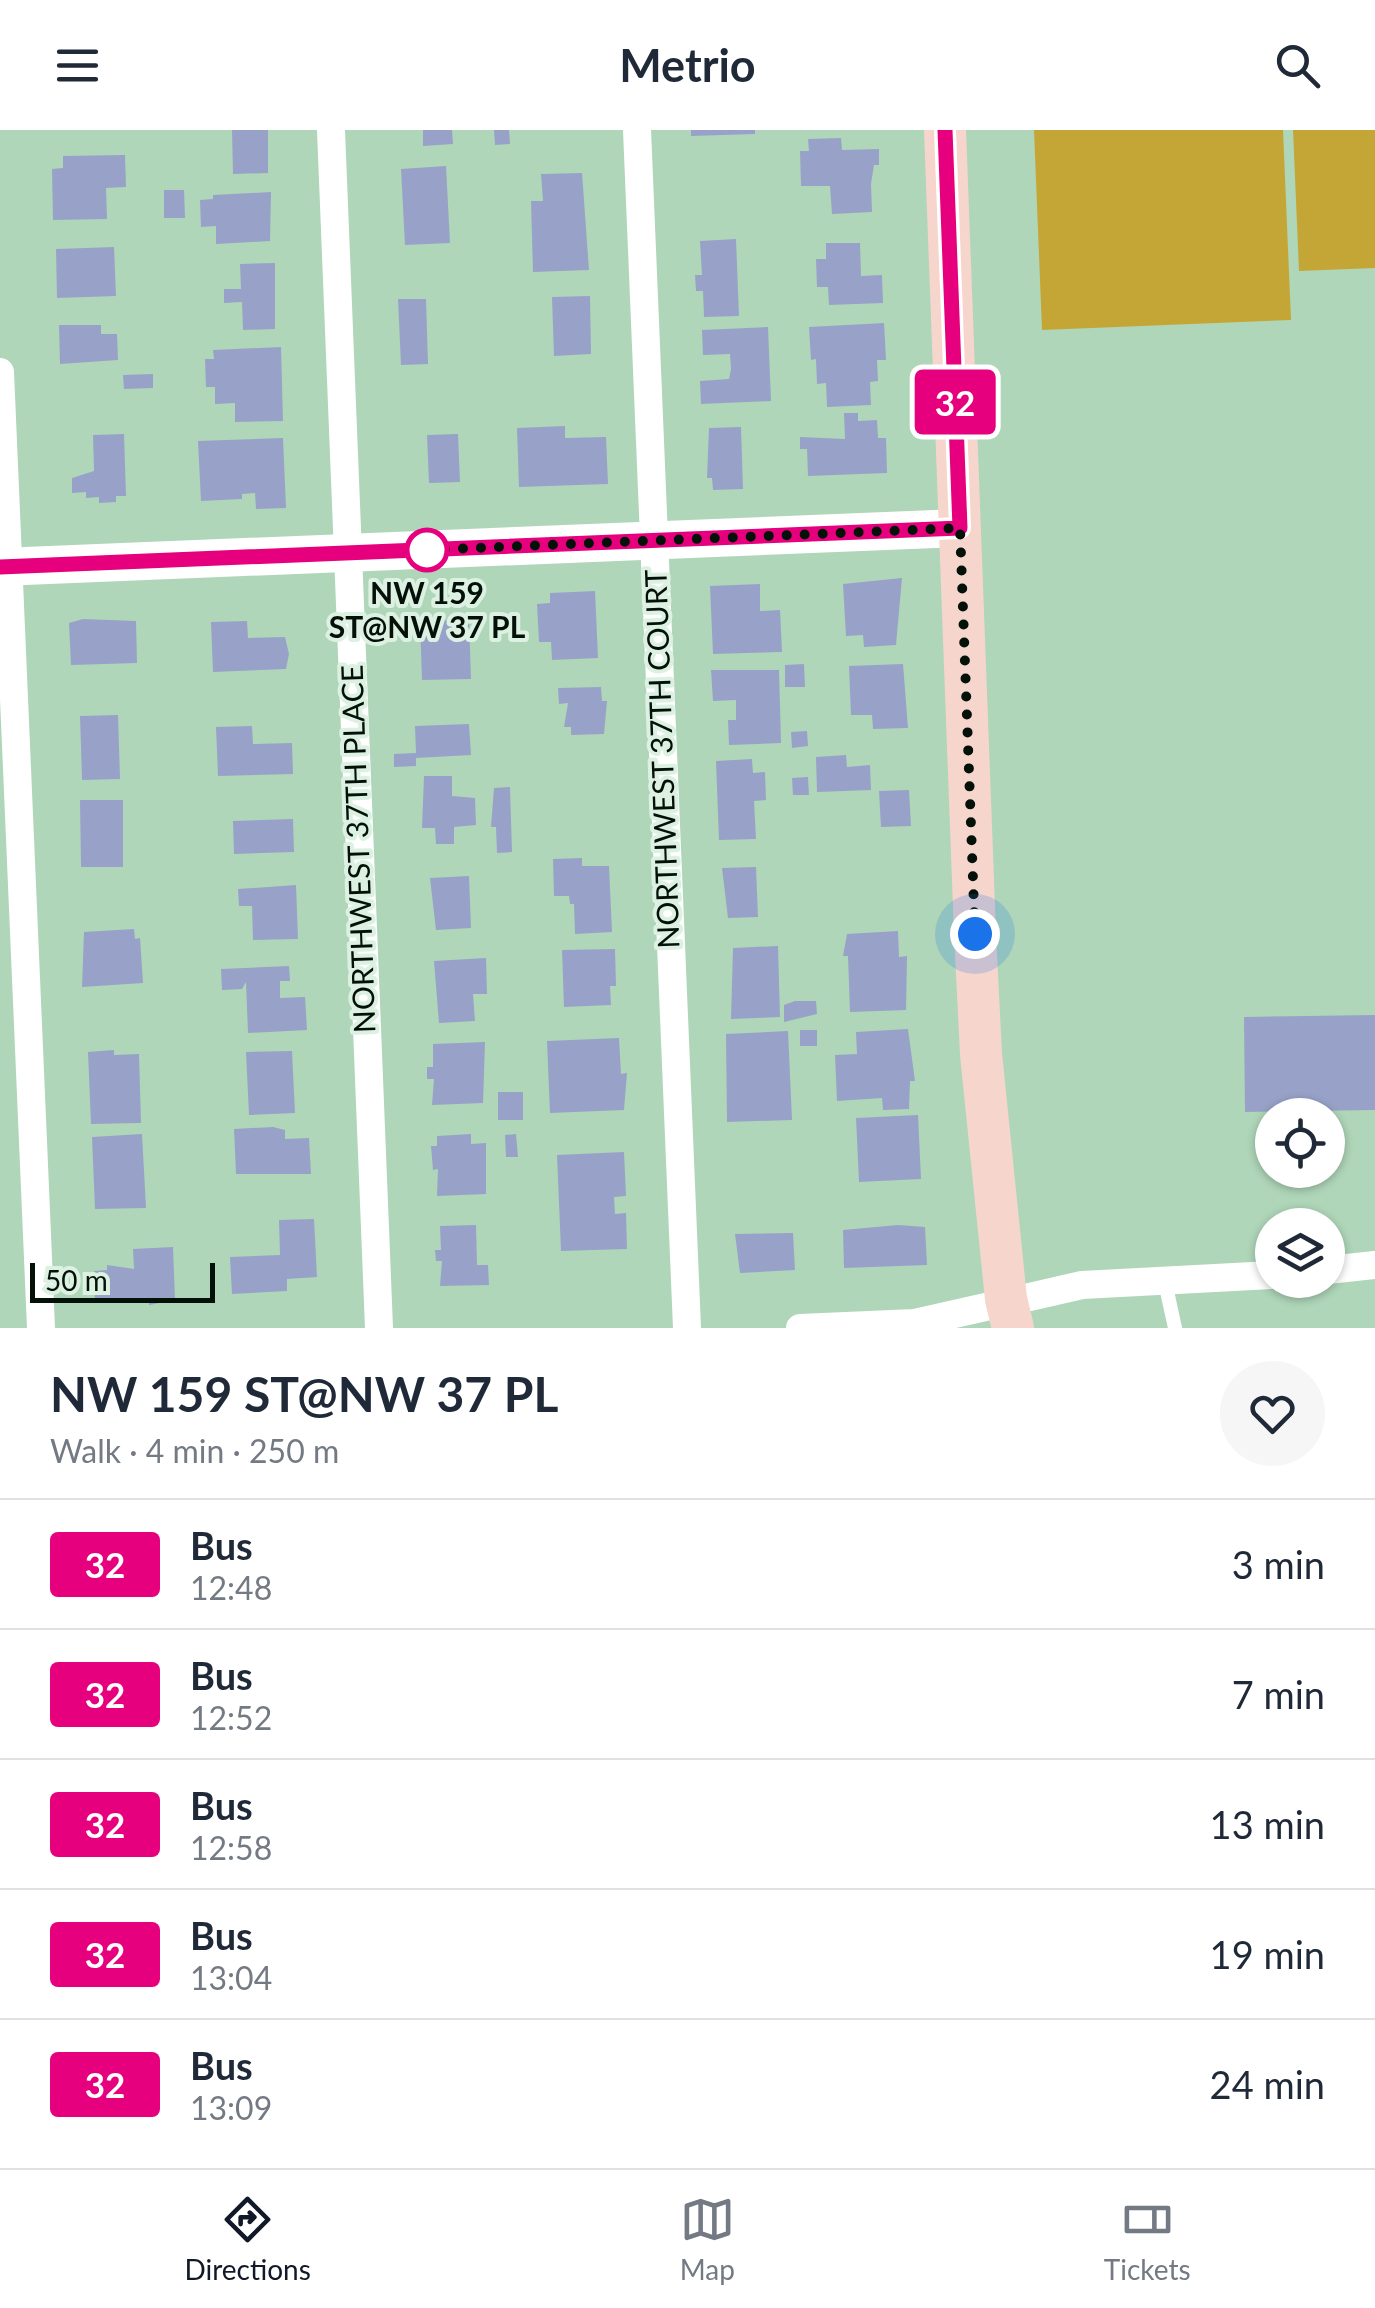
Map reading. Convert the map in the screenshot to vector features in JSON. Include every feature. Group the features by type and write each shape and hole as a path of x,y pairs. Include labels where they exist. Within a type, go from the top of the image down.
{"main road":[{"path":"945,130 982,1054 1010,1314"}],"street":[{"name":"NORTHWEST 37TH PLACE","path":"332,130 379,1328"},
{"name":"NORTHWEST 37TH COURT","path":"637,130 687,1328"},
{"path":"0,372 4,567 41,1328"},
{"path":"4,567 960,528"},
{"path":"1345,1268 1375,1265"},
{"path":"800,1328 1010,1314 1082,1285 1255,1276"}],"lane":[{"path":"1165,1282 1175,1328"}],"shaded area":[{"path":"1034,130 1283,130 1291,320 1042,330"},
{"path":"1293,130 1375,130 1375,268 1299,271"}],"building":[{"path":"232,130 268,130 268,173 233,174"},
{"path":"423,130 452,130 453,144 423,146"},
{"path":"494,130 509,130 510,144 495,145"},
{"path":"691,130 755,130 755,134 691,136"},
{"path":"841,138 842,150 879,149 879,165 874,165 871,184 872,212 832,214 830,186 801,186 800,151 809,151 808,139"},
{"path":"125,155 126,187 106,188 107,219 53,220 52,169 63,168 63,156"},
{"path":"446,166 450,243 405,245 401,169"},
{"path":"582,173 589,270 533,272 531,201 543,201 541,174"},
{"path":"164,190 184,190 185,218 164,218"},
{"path":"271,192 270,241 216,244 216,226 201,227 200,200 213,199 213,195"},
{"path":"736,239 739,316 704,317 703,291 696,291 695,275 702,275 700,241"},
{"path":"826,243 860,243 861,276 882,275 883,303 829,305 828,287 817,287 816,259 826,259"},
{"path":"114,247 116,296 57,298 56,249"},
{"path":"275,263 275,329 243,330 242,302 224,303 224,289 241,289 240,264"},
{"path":"590,296 591,354 554,356 552,297"},
{"path":"398,299 426,299 428,364 401,365"},
{"path":"884,323 886,360 877,360 878,381 870,382 871,405 827,407 826,383 817,384 816,359 811,360 809,327"},
{"path":"59,325 101,325 101,334 117,334 118,360 60,364"},
{"path":"768,327 771,401 701,404 700,381 729,379 731,369 730,354 703,355 702,330"},
{"path":"281,347 283,421 235,422 235,403 215,404 215,387 206,387 205,359 214,359 213,350"},
{"path":"153,374 153,388 124,389 123,375"},
{"path":"844,413 858,413 858,421 877,420 878,438 886,438 887,473 808,476 807,449 800,449 800,437 845,439"},
{"path":"565,426 565,438 606,437 608,484 519,487 517,428"},
{"path":"741,427 743,489 713,490 712,478 707,478 709,428"},
{"path":"124,434 126,496 116,496 116,502 99,503 99,497 86,498 86,492 72,493 72,478 94,471 93,435"},
{"path":"458,434 460,482 429,483 427,435"},
{"path":"283,438 286,508 256,509 255,493 242,494 242,499 201,501 198,441"},
{"path":"902,578 896,645 864,647 863,635 846,636 843,584"},
{"path":"760,584 760,611 780,610 782,652 713,654 710,586"},
{"path":"595,591 598,658 552,660 551,642 539,642 537,604 550,603 550,593"},
{"path":"83,619 136,621 137,663 71,665 69,623"},
{"path":"469,620 471,679 422,680 420,621"},
{"path":"247,621 248,638 285,637 289,654 286,669 213,672 211,622"},
{"path":"804,664 805,687 785,687 785,665"},
{"path":"903,664 908,728 873,729 872,715 851,715 849,666"},
{"path":"711,670 779,670 781,743 729,745 728,720 736,720 736,700 713,701"},
{"path":"601,687 602,701 607,701 604,734 571,735 571,727 564,727 568,703 559,704 558,688"},
{"path":"118,715 120,779 82,780 80,716"},
{"path":"469,724 471,755 416,758 416,766 394,767 394,754 416,753 415,726"},
{"path":"252,726 253,744 292,743 293,774 218,776 216,727"},
{"path":"807,731 808,746 792,748 791,732"},
{"path":"846,755 847,767 870,765 871,790 817,792 816,757"},
{"path":"752,759 753,773 765,772 766,800 754,801 756,839 719,840 716,761"},
{"path":"424,776 452,776 452,796 475,798 476,825 454,827 454,844 436,844 435,828 422,828"},
{"path":"808,777 809,795 793,795 792,778"},
{"path":"510,787 512,852 497,853 496,827 491,827 494,788"},
{"path":"909,790 911,826 881,827 879,791"},
{"path":"80,800 123,800 123,867 81,867"},
{"path":"293,819 294,852 234,854 233,821"},
{"path":"582,858 582,866 609,866 612,932 575,934 574,904 570,904 569,896 554,896 553,859"},
{"path":"756,867 758,917 728,918 722,868"},
{"path":"469,876 471,928 436,930 430,878"},
{"path":"296,885 298,939 253,940 252,906 239,906 238,889"},
{"path":"134,929 135,939 140,938 143,983 82,987 84,932"},
{"path":"898,931 899,957 907,956 906,1010 850,1012 848,956 843,956 847,934"},
{"path":"778,946 780,1017 731,1019 733,948"},
{"path":"615,949 616,986 610,986 611,1005 564,1007 562,950"},
{"path":"486,958 487,994 473,994 475,1021 439,1023 434,961"},
{"path":"289,966 290,981 280,981 280,998 305,997 307,1030 248,1033 246,982 242,989 222,990 221,969"},
{"path":"816,1001 817,1014 784,1022 784,1005"},
{"path":"1375,1015 1375,1110 1345,1110 1345,1098 1255,1098 1255,1112 1245,1112 1244,1017"},
{"path":"908,1029 915,1081 910,1081 909,1109 883,1110 882,1098 837,1101 835,1055 857,1054 856,1032"},
{"path":"800,1030 817,1030 817,1046 800,1046"},
{"path":"788,1031 792,1120 727,1122 726,1034"},
{"path":"619,1038 621,1074 627,1073 624,1110 550,1113 547,1041"},
{"path":"485,1042 483,1103 432,1105 434,1079 427,1079 427,1067 433,1067 433,1044"},
{"path":"114,1050 114,1055 139,1054 141,1123 91,1124 88,1052"},
{"path":"292,1051 295,1113 249,1115 246,1052"},
{"path":"498,1092 523,1092 523,1120 498,1120"},
{"path":"918,1115 921,1179 859,1182 856,1118"},
{"path":"234,1129 285,1130 285,1139 309,1138 311,1174 236,1174"},
{"path":"142,1134 146,1208 95,1209 92,1137"},
{"path":"471,1134 471,1144 486,1143 486,1194 437,1196 438,1169 433,1170 431,1146 437,1146 437,1136"},
{"path":"516,1134 518,1157 506,1157 505,1135"},
{"path":"624,1152 626,1196 614,1197 615,1214 626,1213 627,1249 561,1251 557,1155"},
{"path":"314,1219 317,1277 287,1279 287,1291 232,1294 230,1257 280,1255 279,1220"},
{"path":"476,1225 477,1265 488,1265 489,1285 440,1286 442,1261 436,1261 435,1250 441,1250 440,1226"},
{"path":"925,1227 927,1265 844,1268 843,1230"},
{"path":"793,1233 795,1270 740,1273 735,1234"},
{"path":"173,1247 175,1300 149,1305 149,1301 95,1303 94,1271 107,1270 107,1265 134,1269 133,1249"}],"bus line":[{"name":"32","path":"0,567 960,528 945,130"}],"place":[{"name":"NW 159 ST@NW 37 PL","path":"427,550"}],"route":[{"path":"427,550 960,528 975,934"}]}
